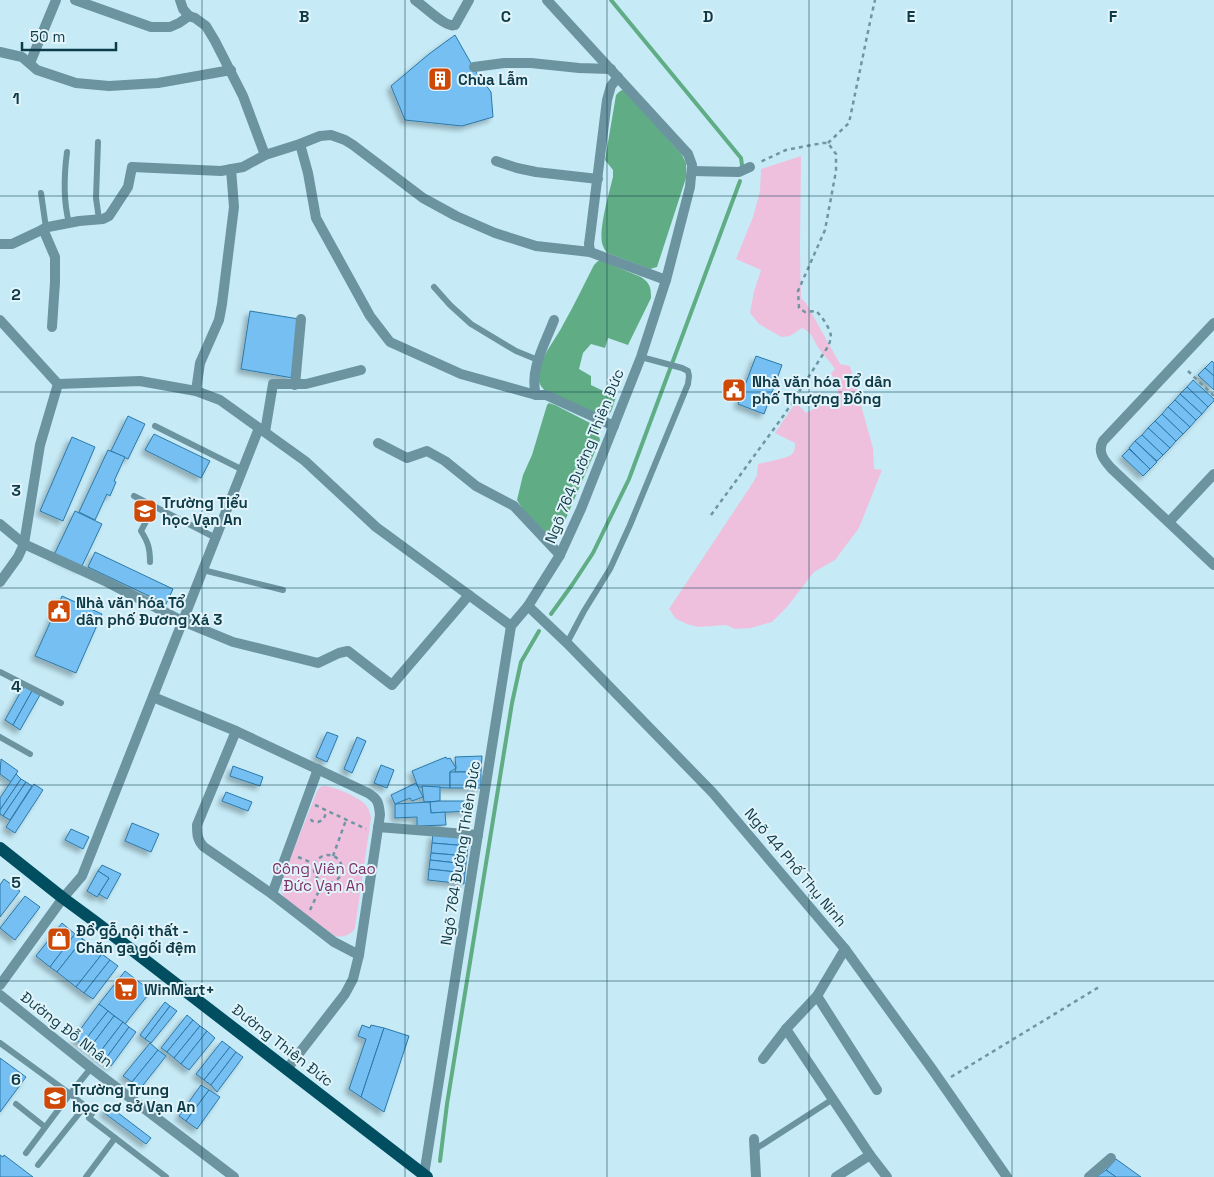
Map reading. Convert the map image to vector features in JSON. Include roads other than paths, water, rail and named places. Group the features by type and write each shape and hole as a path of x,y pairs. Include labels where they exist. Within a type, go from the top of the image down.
{"main road":[{"name":"Đường Thiên Đức","path":"0,848 424,1176"}],"street":[{"path":"30,63 56,0"},
{"path":"75,0 151,28 170,27 180,23 189,16"},
{"path":"180,0 183,9 189,16 206,26 231,70 265,155"},
{"path":"415,0 453,26 470,0"},
{"path":"547,0 688,154 692,164 692,171 739,172 750,168"},
{"path":"0,52 22,57 37,70 76,83 109,86 158,83 231,70"},
{"path":"474,66 531,63 615,73"},
{"path":"590,252 589,244 607,100 615,73"},
{"path":"0,244 12,244 44,228 79,221 103,219 109,216 128,188 132,168 232,169 242,167 265,155 320,136 331,135 353,145 423,198 456,216 495,233 536,246 590,252 666,280"},
{"path":"300,144 308,173 316,218 370,316 390,342 461,374 536,395 546,395 614,426"},
{"path":"496,161 536,172 598,179"},
{"path":"196,391 200,363 219,320 222,304 234,206 232,169"},
{"name":"Ngõ 764 Đường Thiên Đức","path":"424,1176 511,626 528,606 560,554 581,509 641,357 666,280 690,187 692,171"},
{"path":"44,228 55,257 52,327"},
{"path":"295,384 301,319"},
{"path":"0,320 58,384 140,381 196,391 220,400 305,461 376,527 511,626"},
{"path":"536,395 533,387 533,377 554,320"},
{"path":"1214,323 1101,444 1101,455 1111,468 1214,565"},
{"path":"0,985 63,898 82,876 242,470 262,430 273,384 306,384 361,370"},
{"path":"0,582 18,557 24,544 40,445 58,384"},
{"path":"378,443 407,458 427,451 445,461 476,486 514,506 560,554"},
{"path":"1169,522 1214,474"},
{"path":"0,524 24,544 107,582 182,621 233,642 318,663 348,651 392,685 469,595"},
{"name":"Ngõ 44 Phố Thụ Ninh","path":"528,606 567,643 713,793 845,949 1007,1177"},
{"path":"153,697 236,731 368,792 376,798 379,805 380,815 360,956 353,979 345,994 287,1069"},
{"path":"236,731 197,825 196,835 199,842 272,894 334,942 360,956"},
{"path":"272,894 318,769"},
{"path":"378,827 478,834"},
{"path":"763,1059 786,1029 816,996 845,949"},
{"name":"Đường Đỗ Nhân","path":"0,996 234,1177"},
{"path":"816,996 877,1090"},
{"path":"786,1029 870,1155 887,1177"},
{"path":"754,1139 756,1177"},
{"path":"836,1177 870,1155"},
{"path":"1089,1177 1111,1158"}],"lane":[{"path":"98,142 96,198 99,219"},
{"path":"67,152 65,198 69,223"},
{"path":"41,193 44,228"},
{"path":"434,287 471,324 516,351 538,360"},
{"path":"567,643 610,569 688,384 688,371 641,357"},
{"path":"156,426 242,470"},
{"path":"134,496 216,538"},
{"path":"150,562 148,542 141,531 154,506"},
{"path":"203,570 283,590"},
{"path":"0,672 61,703"},
{"path":"0,737 30,754"},
{"path":"0,1043 93,1112 89,1118 166,1177"},
{"path":"26,1152 91,1068"},
{"path":"754,1150 833,1099"},
{"path":"16,1104 45,1127"},
{"path":"38,1165 85,1106"},
{"path":"86,1177 114,1138"}],"waterway":[{"path":"611,0 741,158 742,165"},
{"path":"551,614 593,553 629,479 740,181"},
{"path":"440,1161 447,1104 512,703 521,662 539,631"}],"place":[{"name":"Chùa Lẫm","path":"440,79"},
{"name":"Nhà văn hóa Tổ dân phố Thượng Đồng","path":"734,390"},
{"name":"Trường Tiểu học Vạn An","path":"145,511"},
{"name":"Nhà văn hóa Tổ dân phố Đương Xá 3","path":"59,611"},
{"name":"Đồ gỗ nội thất - Chăn ga gối đệm","path":"59,939"},
{"name":"WinMart+","path":"126,989"},
{"name":"Trường Trung học cơ sở Vạn An","path":"55,1098"}],"park label":[{"name":"Công Viên Cao Đức Vạn An","path":"324,876"}]}
